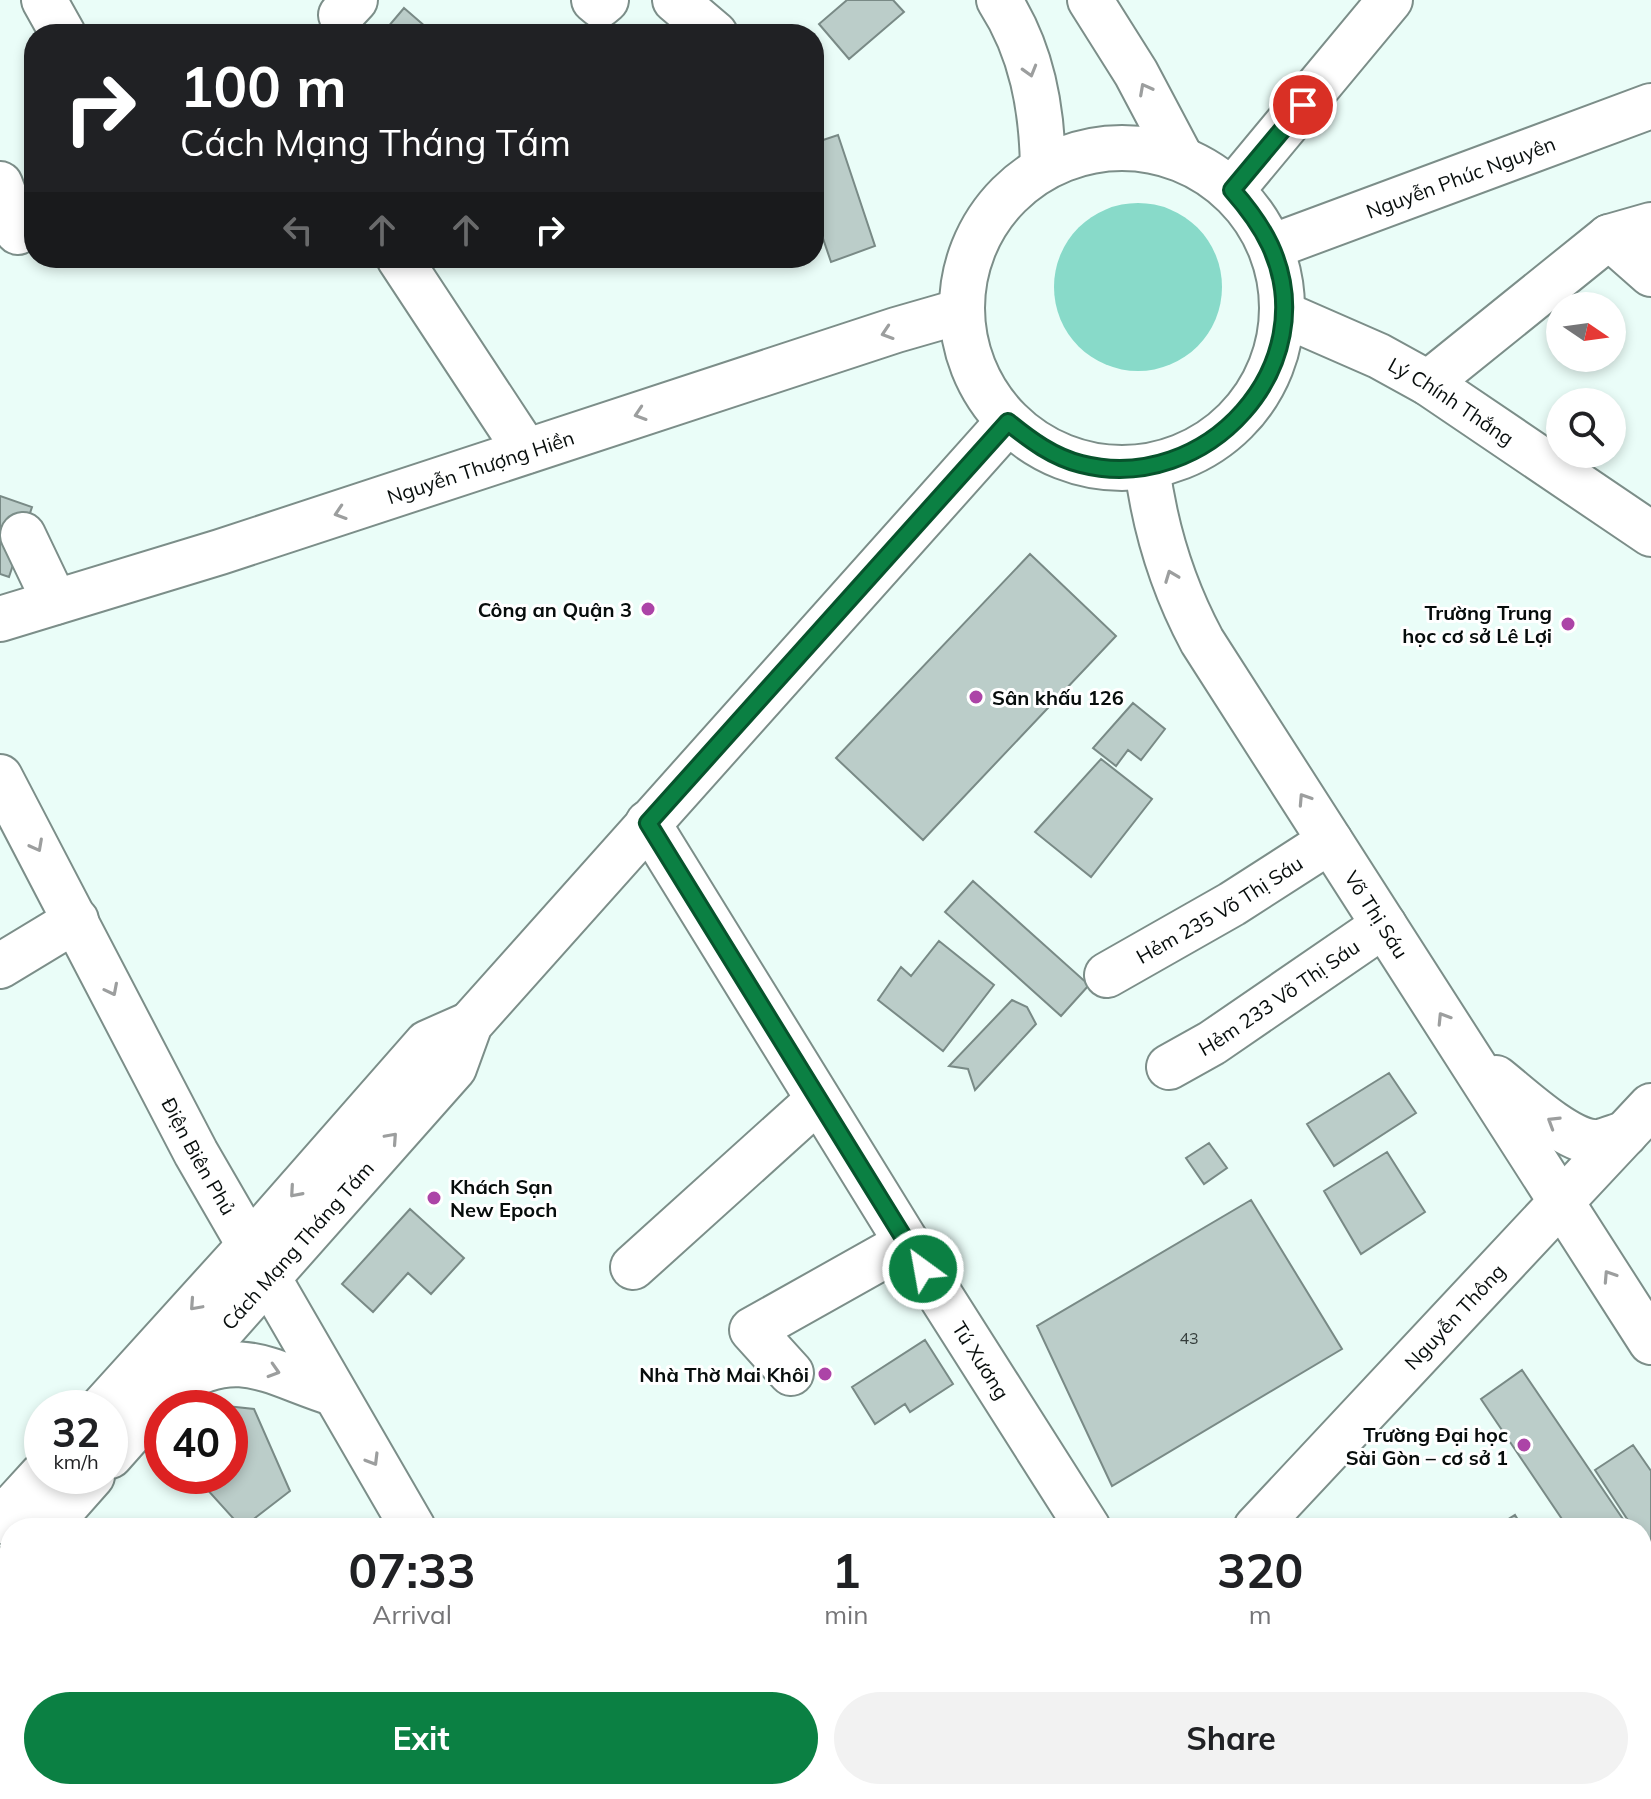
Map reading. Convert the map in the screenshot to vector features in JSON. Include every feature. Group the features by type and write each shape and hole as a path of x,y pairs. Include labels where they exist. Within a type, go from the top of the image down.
{"main road":[{"path":"44,0 57,24"},
{"path":"594,0 600,5 606,0"},
{"path":"675,0 703,24"},
{"path":"999,0 1031,69 1038,101 1043,168"},
{"path":"1090,0 1115,36 1181,158"},
{"path":"1232,190 1390,0"},
{"name":"Nguyễn Phúc Nguyên","path":"1271,247 1651,106"},
{"path":"1135,147 1181,158 1209,172 1232,190 1252,213 1271,247 1280,279 1283,314 1278,348 1264,383 1243,414 1215,439 1183,458 1147,467 1114,469 1081,464 1053,454 1008,422 987,395 965,341 962,311 967,269 983,229 1009,194 1043,168 1088,151 1135,147"},
{"path":"0,184 17,232"},
{"path":"1428,383 1609,237 1651,225"},
{"path":"1609,237 1651,274"},
{"path":"406,268 526,451"},
{"name":"Nguyễn Thượng Hiền","path":"0,619 220,552 962,311"},
{"name":"Lý Chính Thắng","path":"1283,314 1379,356 1428,383 1651,534"},
{"name":"Cách Mạng Tháng Tám","path":"128,1436 173,1385 258,1264 427,1043 470,1024 1008,422"},
{"name":"Võ Thị Sáu","path":"1147,467 1153,513 1164,557 1188,614 1651,1342"},
{"path":"23,535 55,602"},
{"name":"Điện Biên Phủ","path":"0,777 196,1153 407,1518"},
{"name":"Tú Xương","path":"648,823 907,1243 1082,1518"},
{"name":"Hẻm 235 Võ Thị Sáu","path":"1107,975 1232,904 1330,841"},
{"path":"0,966 76,920"},
{"name":"Hẻm 233 Võ Thị Sáu","path":"1169,1067 1212,1043 1384,925"},
{"path":"1467,1056 1533,1109 1571,1133 1594,1142 1638,1120"},
{"path":"633,1267 818,1100"},
{"name":"Nguyễn Thông","path":"1265,1518 1638,1120"},
{"path":"791,1373 752,1330 907,1243"},
{"name":"Cách Mạng Tháng Tám","path":"122,1390 258,1264"},
{"path":"173,1385 207,1368 248,1365 269,1368 333,1393"},
{"path":"3,1518 25,1494"},
{"path":"55,1518 76,1494"}],"green space":[{"path":"1138,203 1170,209 1197,228 1216,255 1222,287 1216,319 1197,346 1170,365 1138,371 1106,365 1079,346 1060,319 1054,287 1060,255 1079,228 1106,209"}],"building":[{"path":"847,0 893,0 904,12 849,59 824,30 824,24 819,24"},
{"path":"404,8 422,24 390,24"},
{"path":"838,135 875,246 831,262 824,241 824,140"},
{"path":"0,496 32,507 9,577 0,574"},
{"name":"Sân khấu 126","path":"1030,554 1116,636 923,840 836,758"},
{"path":"1133,703 1165,729 1141,760 1128,750 1116,766 1093,748"},
{"path":"1101,759 1152,799 1091,877 1035,832"},
{"path":"973,881 1089,985 1061,1016 945,912"},
{"path":"939,941 994,985 943,1051 878,1000 901,967 911,976"},
{"path":"1012,1000 1027,1007 1036,1024 975,1090 968,1069 949,1066"},
{"path":"1389,1073 1416,1113 1334,1166 1307,1124"},
{"path":"1209,1143 1227,1168 1204,1184 1186,1158"},
{"path":"1387,1152 1425,1212 1361,1254 1324,1191"},
{"path":"1251,1200 1342,1349 1112,1486 1037,1326"},
{"path":"410,1209 464,1258 431,1294 408,1273 373,1312 342,1284"},
{"path":"925,1340 953,1384 910,1412 905,1404 875,1424 852,1387"},
{"path":"1522,1370 1622,1518 1561,1518 1481,1399"},
{"path":"248,1408 254,1409 290,1491 255,1518 233,1518 211,1494 248,1494"},
{"path":"1633,1445 1651,1471 1651,1518 1626,1518 1595,1470"}],"place":[{"name":"Công an Quận 3","path":"648,609"},
{"name":"Trường Trung học cơ sở Lê Lợi","path":"1568,624"},
{"name":"Sân khấu 126","path":"976,697"},
{"name":"Khách Sạn New Epoch","path":"434,1198"},
{"name":"Nhà Thờ Mai Khôi","path":"825,1374"},
{"name":"Trường Đại học Sài Gòn – cơ sở 1","path":"1524,1445"}],"route":[{"path":"923,1269 648,823 1008,422 1053,454 1081,464 1114,469 1147,467 1183,458 1215,439 1243,414 1264,383 1278,348 1283,314 1280,279 1271,247 1252,213 1232,190 1303,105"}]}
